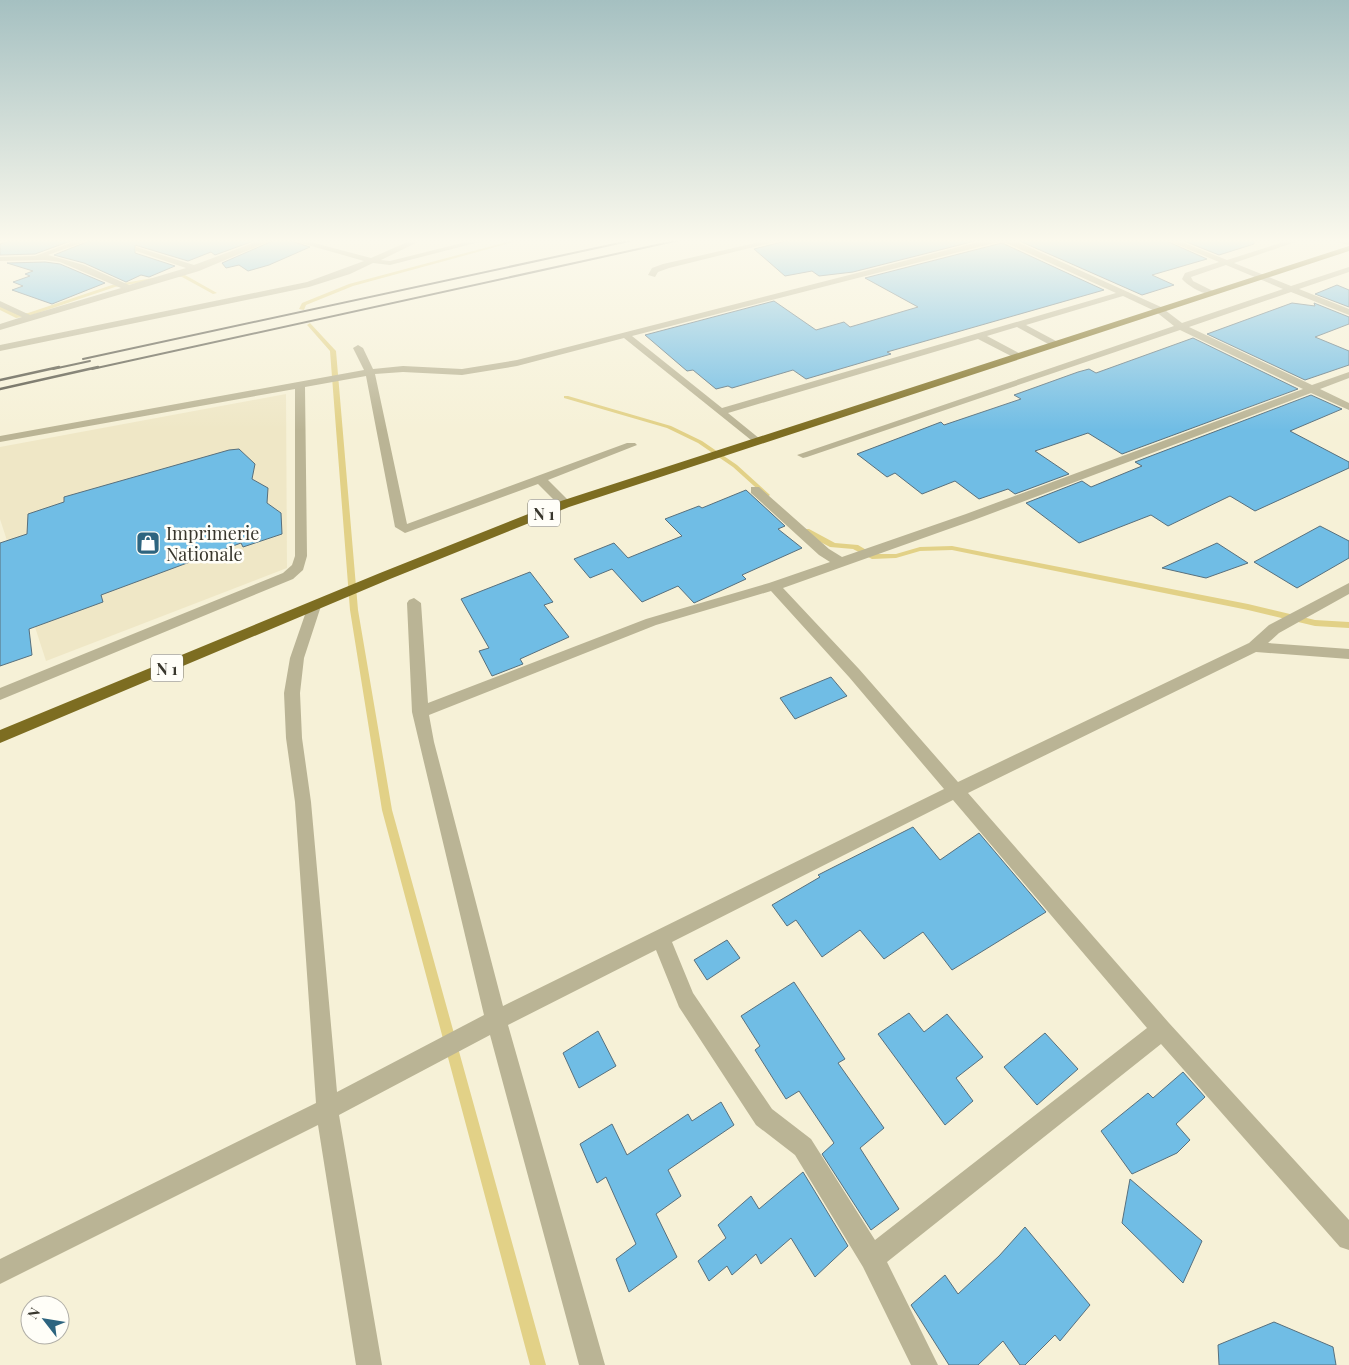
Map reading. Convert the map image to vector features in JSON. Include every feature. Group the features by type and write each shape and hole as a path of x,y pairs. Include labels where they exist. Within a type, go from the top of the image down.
{"highway":[{"name":"N 1","path":"0,737 385,576 565,504 1178,303"}],"street":[{"path":"0,327 80,303"},
{"path":"0,348 219,303"},
{"path":"0,439 300,385 351,374 403,369 462,372 517,363 751,303"},
{"path":"720,412 1091,303"},
{"path":"1145,303 1158,309 1182,326 1349,407"},
{"path":"802,455 1249,303"},
{"path":"1327,303 1349,312"},
{"path":"0,304 30,318"},
{"path":"1017,324 1053,343"},
{"path":"625,335 756,441"},
{"path":"979,336 1016,355"},
{"path":"358,348 370,372 402,528 631,445"},
{"path":"420,712 651,622 774,586 970,517 1349,375"},
{"path":"0,694 288,576 298,567 301,556 300,385"},
{"path":"540,478 565,504"},
{"path":"755,490 818,546 840,562"},
{"path":"774,586 854,673 1162,1030 1349,1238"},
{"path":"0,1272 327,1109 496,1020 956,791 1254,647 1274,629 1349,588"},
{"path":"414,604 415,660 420,712 496,1020 592,1365"},
{"path":"314,606 297,658 292,693 294,738 304,802 327,1109 369,1365"},
{"path":"1254,647 1349,654"},
{"path":"661,939 686,1000 764,1117 803,1147 872,1258 925,1365"},
{"path":"872,1258 1162,1030"}],"shaded area":[{"name":"Imprimerie Nationale","path":"286,394 287,568 46,661 0,519 0,447"}],"building":[{"path":"768,303 776,303 816,330 844,322 850,327 918,307 910,303 1060,303 887,352 891,354 806,379 793,370 732,388 728,386 716,389 693,370 687,371 645,335"},
{"path":"1292,303 1315,306 1314,303 1349,317 1349,324 1315,337 1349,351 1349,365 1305,380 1207,334"},
{"path":"1338,303 1349,303 1349,307"},
{"path":"1193,338 1298,389 1122,454 1088,433 1035,451 1069,474 1015,494 1008,489 979,499 955,481 922,494 895,473 887,477 857,454 941,422 944,425 1021,399 1014,395 1078,372 1089,369 1096,373"},
{"path":"1311,395 1342,409 1290,431 1349,462 1349,468 1255,511 1230,496 1168,526 1151,515 1079,543 1026,503 1082,481 1091,487 1142,466 1135,462"},
{"path":"239,449 255,464 252,479 268,488 267,503 281,513 282,534 243,547 241,543 101,595 103,602 29,629 32,655 0,666 0,543 27,534 28,514 64,502 64,497 229,450"},
{"path":"746,490 785,526 778,529 802,548 742,575 746,579 694,603 678,586 642,602 612,569 590,578 574,559 614,543 628,558 682,536 665,519 699,506 702,508"},
{"path":"1320,526 1349,541 1349,558 1297,588 1254,562"},
{"path":"1217,543 1248,563 1206,578 1162,568"},
{"path":"530,572 553,602 544,605 569,637 520,659 523,664 492,676 479,651 489,648 461,599"},
{"path":"831,677 847,696 795,719 780,698"},
{"path":"913,827 940,860 979,833 1046,912 952,970 923,932 884,959 860,930 822,957 796,920 787,926 772,905 820,877 818,875"},
{"path":"727,940 740,958 707,980 694,960"},
{"path":"794,982 845,1059 838,1063 884,1128 860,1148 899,1209 871,1230 822,1154 834,1143 799,1091 786,1099 755,1050 760,1046 741,1016"},
{"path":"909,1013 924,1032 947,1014 983,1057 956,1078 973,1101 945,1125 878,1034"},
{"path":"598,1031 616,1066 579,1088 563,1053"},
{"path":"1045,1033 1078,1069 1037,1105 1004,1067"},
{"path":"1183,1072 1205,1097 1176,1124 1190,1140 1177,1153 1132,1174 1101,1131 1148,1093 1153,1098"},
{"path":"721,1102 734,1125 668,1170 681,1196 656,1214 677,1257 629,1292 616,1259 636,1244 606,1177 597,1183 580,1144 612,1124 627,1155 688,1114 692,1121"},
{"path":"803,1172 848,1246 815,1277 791,1238 761,1264 756,1254 732,1275 727,1266 709,1281 698,1261 726,1238 718,1225 751,1196 759,1209"},
{"path":"1130,1179 1202,1241 1183,1283 1122,1223"},
{"path":"1025,1227 1090,1305 1060,1341 1055,1335 1025,1365 1020,1365 1003,1341 978,1365 949,1365 911,1305 945,1275 958,1294 999,1256"},
{"path":"1274,1322 1333,1347 1336,1365 1219,1365 1218,1345"}],"waterway":[{"path":"0,308 16,316 29,314 63,303"},
{"path":"302,309 304,304 307,303"},
{"path":"310,325 333,351 354,610 387,810 538,1365"},
{"path":"566,397 669,427 700,442 735,466 767,495"},
{"path":"806,531 833,545 855,547 872,557 896,556 920,549 952,548 1248,607 1315,623 1349,625"}],"railway":[{"path":"83,359 343,303"},
{"path":"92,369 394,303"},
{"path":"53,369 90,361"},
{"path":"0,380 59,367"},
{"path":"0,389 98,367"}],"place":[{"name":"Imprimerie Nationale","path":"148,543"}]}
